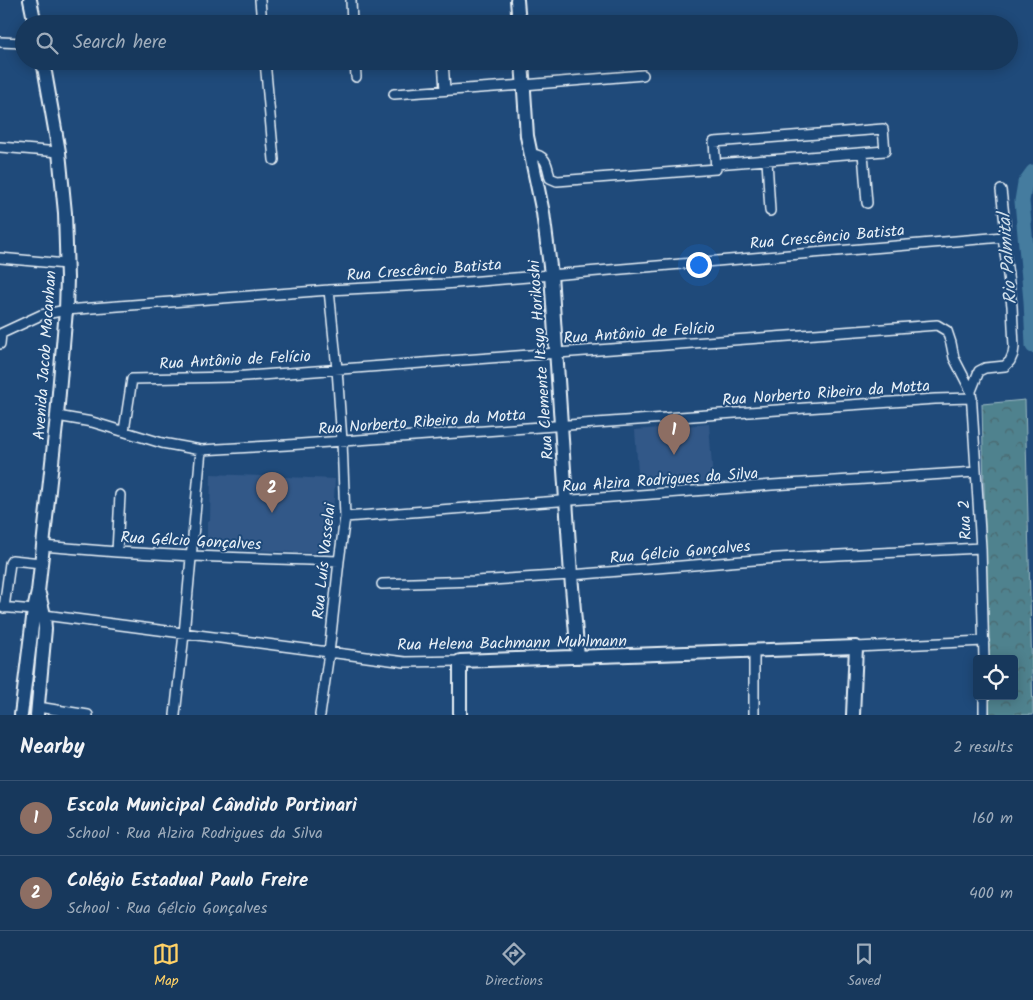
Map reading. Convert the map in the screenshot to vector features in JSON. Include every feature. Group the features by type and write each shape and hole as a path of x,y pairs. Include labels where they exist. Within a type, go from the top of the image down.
{"street":[{"path":"30,0 33,15"},
{"path":"260,0 261,15"},
{"path":"351,0 352,15"},
{"path":"517,0 518,15"},
{"path":"0,42 15,43"},
{"name":"Avenida Jacob Macanhan","path":"38,711 45,637 39,612 38,592 57,416 66,310 65,214 59,152 45,70"},
{"path":"266,70 274,160"},
{"path":"356,70 356,76"},
{"path":"444,70 445,90"},
{"name":"Rua Clemente Itsyo Horikoshi","path":"523,70 527,136 543,213 551,274 578,657"},
{"path":"394,94 643,75"},
{"path":"531,154 539,156 544,160 550,178 557,181 716,169 714,142 883,129 885,151 716,164"},
{"path":"0,147 59,152"},
{"path":"863,153 867,203"},
{"path":"767,160 770,211"},
{"path":"971,394 979,371 985,368 1005,366 1013,354 1012,306 1003,237 1005,224 1001,190"},
{"name":"Rua Crescêncio Batista","path":"1,334 41,315 66,310 329,290 444,284 1003,237"},
{"path":"0,258 66,264"},
{"name":"Rua Luís Vasselai","path":"320,715 345,517 337,368 329,290"},
{"name":"Rua Antônio de Felício","path":"124,431 132,379 233,377 938,325 947,331 954,358 971,394"},
{"path":"0,344 1,334"},
{"name":"Rua Norberto Ribeiro da Motta","path":"57,416 92,422 162,443 201,450 287,446 916,400 971,394"},
{"name":"Rua 2","path":"971,394 981,548 984,655"},
{"path":"175,715 201,450"},
{"name":"Rua Alzira Rodrigues da Silva","path":"345,517 772,485 976,472"},
{"path":"116,552 120,495"},
{"name":"Rua Gélcio Gonçalves","path":"42,546 192,556 338,561"},
{"name":"Rua Gélcio Gonçalves","path":"382,584 475,581 778,558 981,548"},
{"path":"2,607 10,562 12,560 41,564"},
{"name":"Rua Helena Bachmann Muhlmann","path":"2,607 184,634 405,662 754,651 984,641"},
{"path":"21,715 32,626 39,612"},
{"path":"854,715 856,647"},
{"path":"754,651 754,715"},
{"path":"460,661 460,715"},
{"path":"984,700 984,715"},
{"path":"38,711 88,715"}],"shaded area":[{"path":"709,424 713,481 639,487 635,430"},
{"path":"211,474 335,479 331,554 207,548 207,521 210,521"}],"green space":[{"path":"1025,400 1033,715 989,715 989,700 1018,700 1018,655 988,655 982,404"}],"waterway":[{"name":"Rio Palmital","path":"1033,172 1025,183 1022,201 1033,346"}],"place":[{"name":"Escola Municipal Cândido Portinari","path":"674,455"},
{"name":"Colégio Estadual Paulo Freire","path":"272,513"}]}
